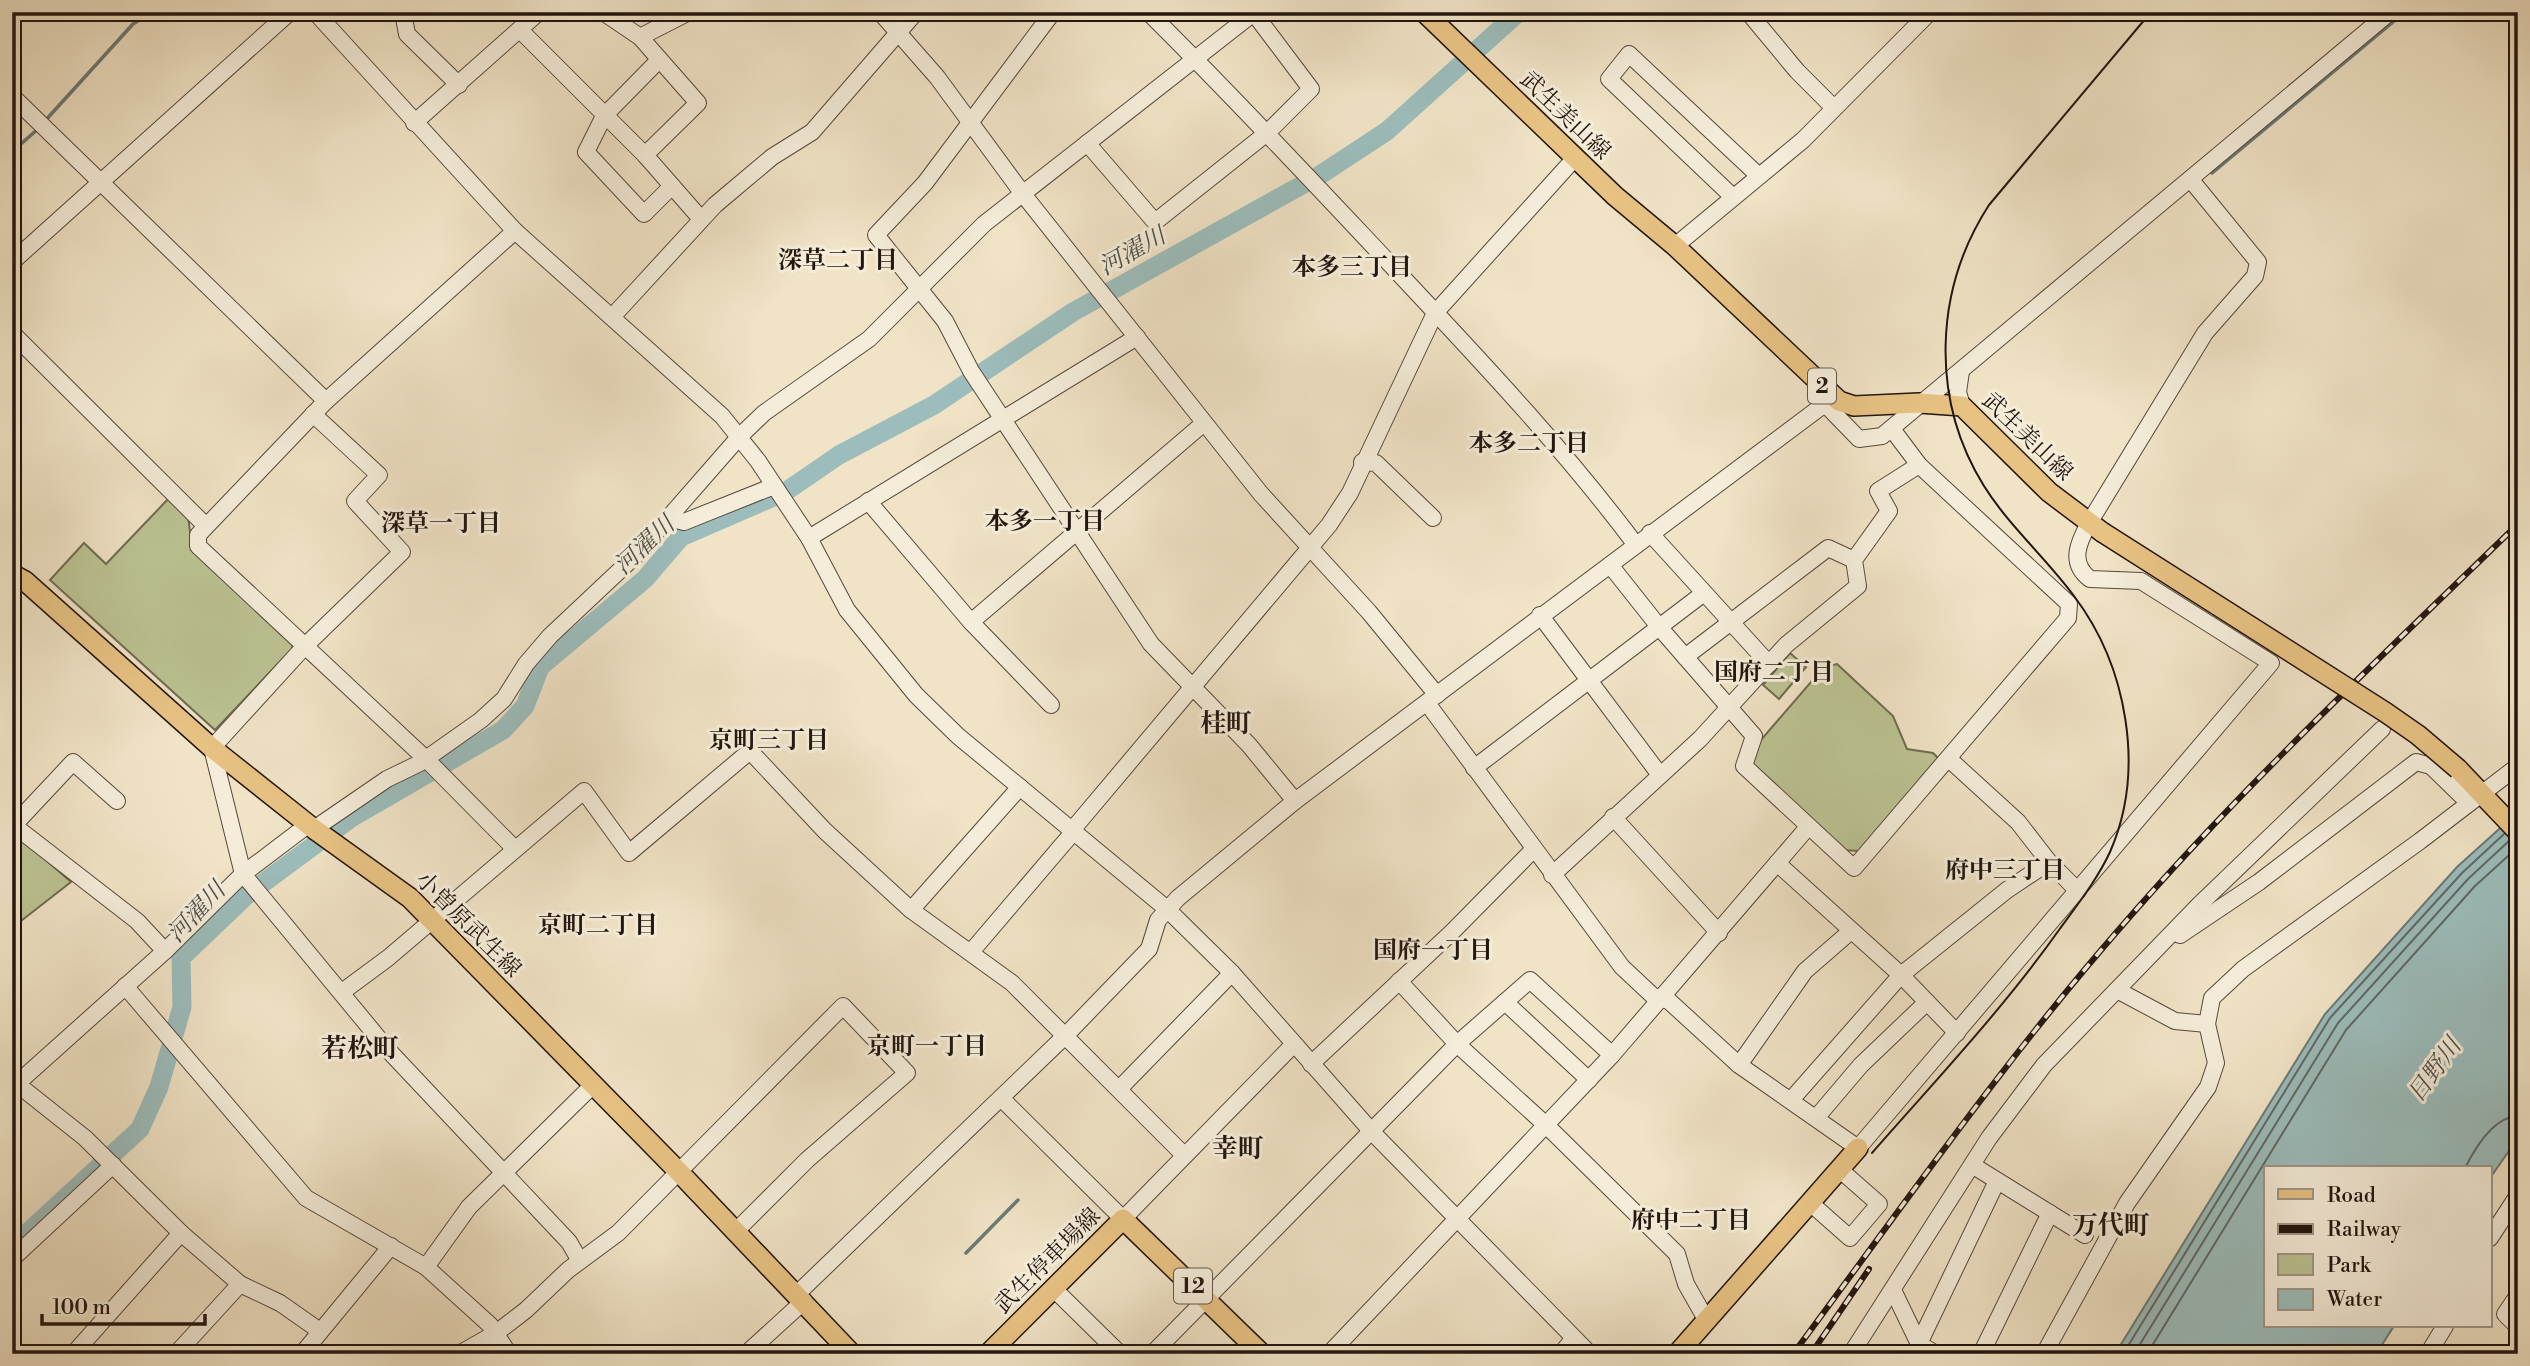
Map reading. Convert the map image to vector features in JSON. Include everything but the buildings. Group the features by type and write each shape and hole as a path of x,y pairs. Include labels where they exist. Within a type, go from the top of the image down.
{"main road":[{"name":"武生美山線","path":"1424,12 1575,158 1641,219 1675,246 1829,400 1854,406 1919,403 1962,406 2016,462 2095,528 2418,735 2458,769 2481,801 2518,832"},
{"name":"小曽原武生線","path":"12,574 25,581 212,748 317,830 390,881 679,1171 852,1354"},
{"path":"1677,1354 1858,1148"},
{"name":"武生停車場線","path":"988,1354 1122,1219 1262,1354"}],"street":[{"path":"12,262 290,12"},
{"path":"316,12 414,123 516,231 722,416 740,436 809,538 847,610 880,653 937,716 1167,909 1233,974 1373,1133 1590,1354"},
{"path":"408,12 404,19 407,34 459,85"},
{"path":"414,123 539,12"},
{"path":"603,12 640,37 698,103 645,155"},
{"path":"640,37 690,12"},
{"path":"880,12 900,31 1023,194 1204,423 1274,509 1311,546 1432,699 1474,768 1622,967 1653,996 1664,998 1739,1065 1858,1148 2271,663 2141,581 2090,579 2079,568 2077,557 2077,546 2095,528 2199,341 2255,276 2258,269 2258,262 2190,180"},
{"path":"612,317 701,219 772,156 812,132 916,12"},
{"path":"1053,12 1033,35 971,125 925,183 876,235 945,321 971,371 1151,644 1249,745 1294,801"},
{"path":"1148,12 1267,133 1579,470 1636,545"},
{"path":"320,1331 280,1303 240,1284 181,1233 113,1165 15,1086 164,951 243,874 317,830 387,779 426,759 481,720 504,699 526,664 550,636 635,556 740,436 764,413 869,339 984,224 1087,143 1194,61 1254,12 1311,89 1267,133 1155,222 1087,143"},
{"path":"1771,12 1753,18 1797,71 1834,108"},
{"path":"1675,246 1759,176 1834,108 1930,12"},
{"path":"746,1354 1149,949 1158,920 1167,909 1294,801 1829,400 1859,439 1871,440 1892,429 1912,414 1919,403 1961,371 2390,12"},
{"path":"520,30 645,155 701,219"},
{"path":"1733,197 1609,79 1629,54 1759,176"},
{"path":"659,60 604,116 586,152 644,214 672,186"},
{"path":"12,96 326,401"},
{"path":"971,952 1311,546 1343,503 1435,313 1575,158"},
{"path":"515,849 426,759 198,546 198,535 326,401 516,231"},
{"path":"12,333 206,526"},
{"path":"809,538 1138,337"},
{"path":"1961,371 1958,392 1962,406"},
{"path":"313,414 379,475 355,501 402,552 305,646 212,748 243,874 390,1051 569,1242 580,1261"},
{"path":"971,622 1204,423"},
{"path":"1610,565 1660,628 1754,736 1744,766 1854,868 2068,618 2069,604 1919,465 1892,429"},
{"path":"1362,462 1376,463 1433,518"},
{"path":"1552,875 1729,709 1786,645 1858,586 1854,560 1889,511 1878,491 1919,465"},
{"path":"670,518 684,522 774,486"},
{"path":"868,501 971,622 1051,705"},
{"path":"1650,533 1769,664"},
{"path":"1685,657 1828,548 1854,560"},
{"path":"1474,768 1704,593"},
{"path":"1541,615 1660,775"},
{"path":"1851,1354 1972,1165 2023,1091 2316,785 2382,729"},
{"path":"342,992 432,921 584,791 629,853 750,751 825,831 911,910 1012,983 1184,1155"},
{"path":"1949,759 2018,822 2049,862 2078,891"},
{"path":"117,801 74,762 13,824 137,921 164,951"},
{"path":"2176,932 2180,935 2243,893 2416,762 2431,766 2481,801"},
{"path":"2044,1354 2127,1203 2208,1087 2216,1063 2207,1024 2212,998 2227,983 2481,801 2518,766"},
{"path":"911,910 1020,787"},
{"path":"1612,817 1719,933"},
{"path":"1329,1354 1547,1126 1664,998 1808,827"},
{"path":"1311,1064 1533,850"},
{"path":"1791,1100 1901,975 2007,890 2049,862"},
{"path":"1777,863 1901,975 1957,1033"},
{"path":"1739,1065 1805,971 1851,931"},
{"path":"1119,1089 1233,974"},
{"path":"1152,1354 1208,1301 1457,1044 1530,980 1612,1055"},
{"path":"1399,981 1457,1044 1547,1126 1676,1254 1686,1284 1707,1321"},
{"path":"125,986 306,1198 426,1267 496,1333 509,1354"},
{"path":"2117,990 2175,1021 2207,1024"},
{"path":"1505,1002 1589,1080"},
{"path":"1816,1118 1861,1065 1927,1002"},
{"path":"459,1354 496,1333 580,1261 618,1233 843,1006 907,1073 807,1160 736,1231"},
{"path":"1001,1098 1122,1219 1294,1044"},
{"path":"426,1267 460,1217 502,1171 594,1084"},
{"path":"12,1259 113,1165"},
{"path":"1972,1165 2085,1235"},
{"path":"1816,1208 1850,1238 1878,1203 1846,1175"},
{"path":"1917,1349 1997,1181"},
{"path":"2492,1235 2518,1195"},
{"path":"1982,1354 2049,1213"},
{"path":"75,1352 181,1233"},
{"path":"302,1354 391,1246"},
{"path":"176,1354 240,1284"},
{"path":"1053,1288 1120,1354"},
{"path":"1893,1290 1917,1349"},
{"path":"2518,1295 2505,1314 2518,1327"},
{"path":"2428,1354 2444,1328"},
{"path":"1561,1354 1573,1339"},
{"path":"1917,1349 1936,1354"}],"green space":[{"path":"170,497 188,516 192,547 293,641 292,649 215,730 50,580 84,543 106,564"},
{"path":"1790,653 1806,667 1779,699 1763,685"},
{"path":"1837,664 1893,716 1907,749 1933,753 1937,757 1937,762 1859,851 1842,850 1752,765 1760,741 1824,667"},
{"path":"12,830 71,882 12,928"}],"water":[{"name":"日野川","path":"2518,812 2518,1138 2492,1175 2492,1166 2264,1166 2264,1328 2393,1328 2376,1354 2115,1354 2325,1014 2457,867"}],"waterway":[{"path":"44,122 133,24 152,12"},
{"path":"213,12 277,16"},
{"name":"河濯川","path":"12,1247 140,1129 159,1087 182,1007 181,958 248,894 351,818 503,730 525,706 540,667 645,579 681,537 785,492 839,455 934,405 1073,312 1320,175 1387,131 1519,12"},
{"path":"2212,173 2405,12"},
{"path":"292,17 312,14"},
{"path":"12,152 39,128"},
{"path":"966,1253 1018,1200"}],"tram line":[{"path":"1872,1153 2038,959 2099,872 2110,852 2121,820 2127,787 2128,753 2118,686 2107,654 2074,596 1994,501 1966,452 1954,417 1947,381 1946,345 1949,308 1957,273 1971,238 1989,205 2151,12"}],"railway":[{"path":"1793,1354 1994,1083 2121,927 2264,772 2518,524"},
{"path":"1811,1354 1869,1269"}],"district":[{"name":"深草二丁目","path":"838,260"},
{"name":"本多三丁目","path":"1352,267"},
{"name":"本多二丁目","path":"1529,443"},
{"name":"本多一丁目","path":"1045,521"},
{"name":"深草一丁目","path":"441,523"},
{"name":"国府二丁目","path":"1774,672"},
{"name":"桂町","path":"1226,723"},
{"name":"京町三丁目","path":"769,740"},
{"name":"府中三丁目","path":"2005,870"},
{"name":"京町二丁目","path":"598,925"},
{"name":"国府一丁目","path":"1433,950"},
{"name":"京町一丁目","path":"927,1046"},
{"name":"若松町","path":"360,1048"},
{"name":"幸町","path":"1238,1148"},
{"name":"府中二丁目","path":"1691,1220"},
{"name":"万代町","path":"2111,1225"}]}
